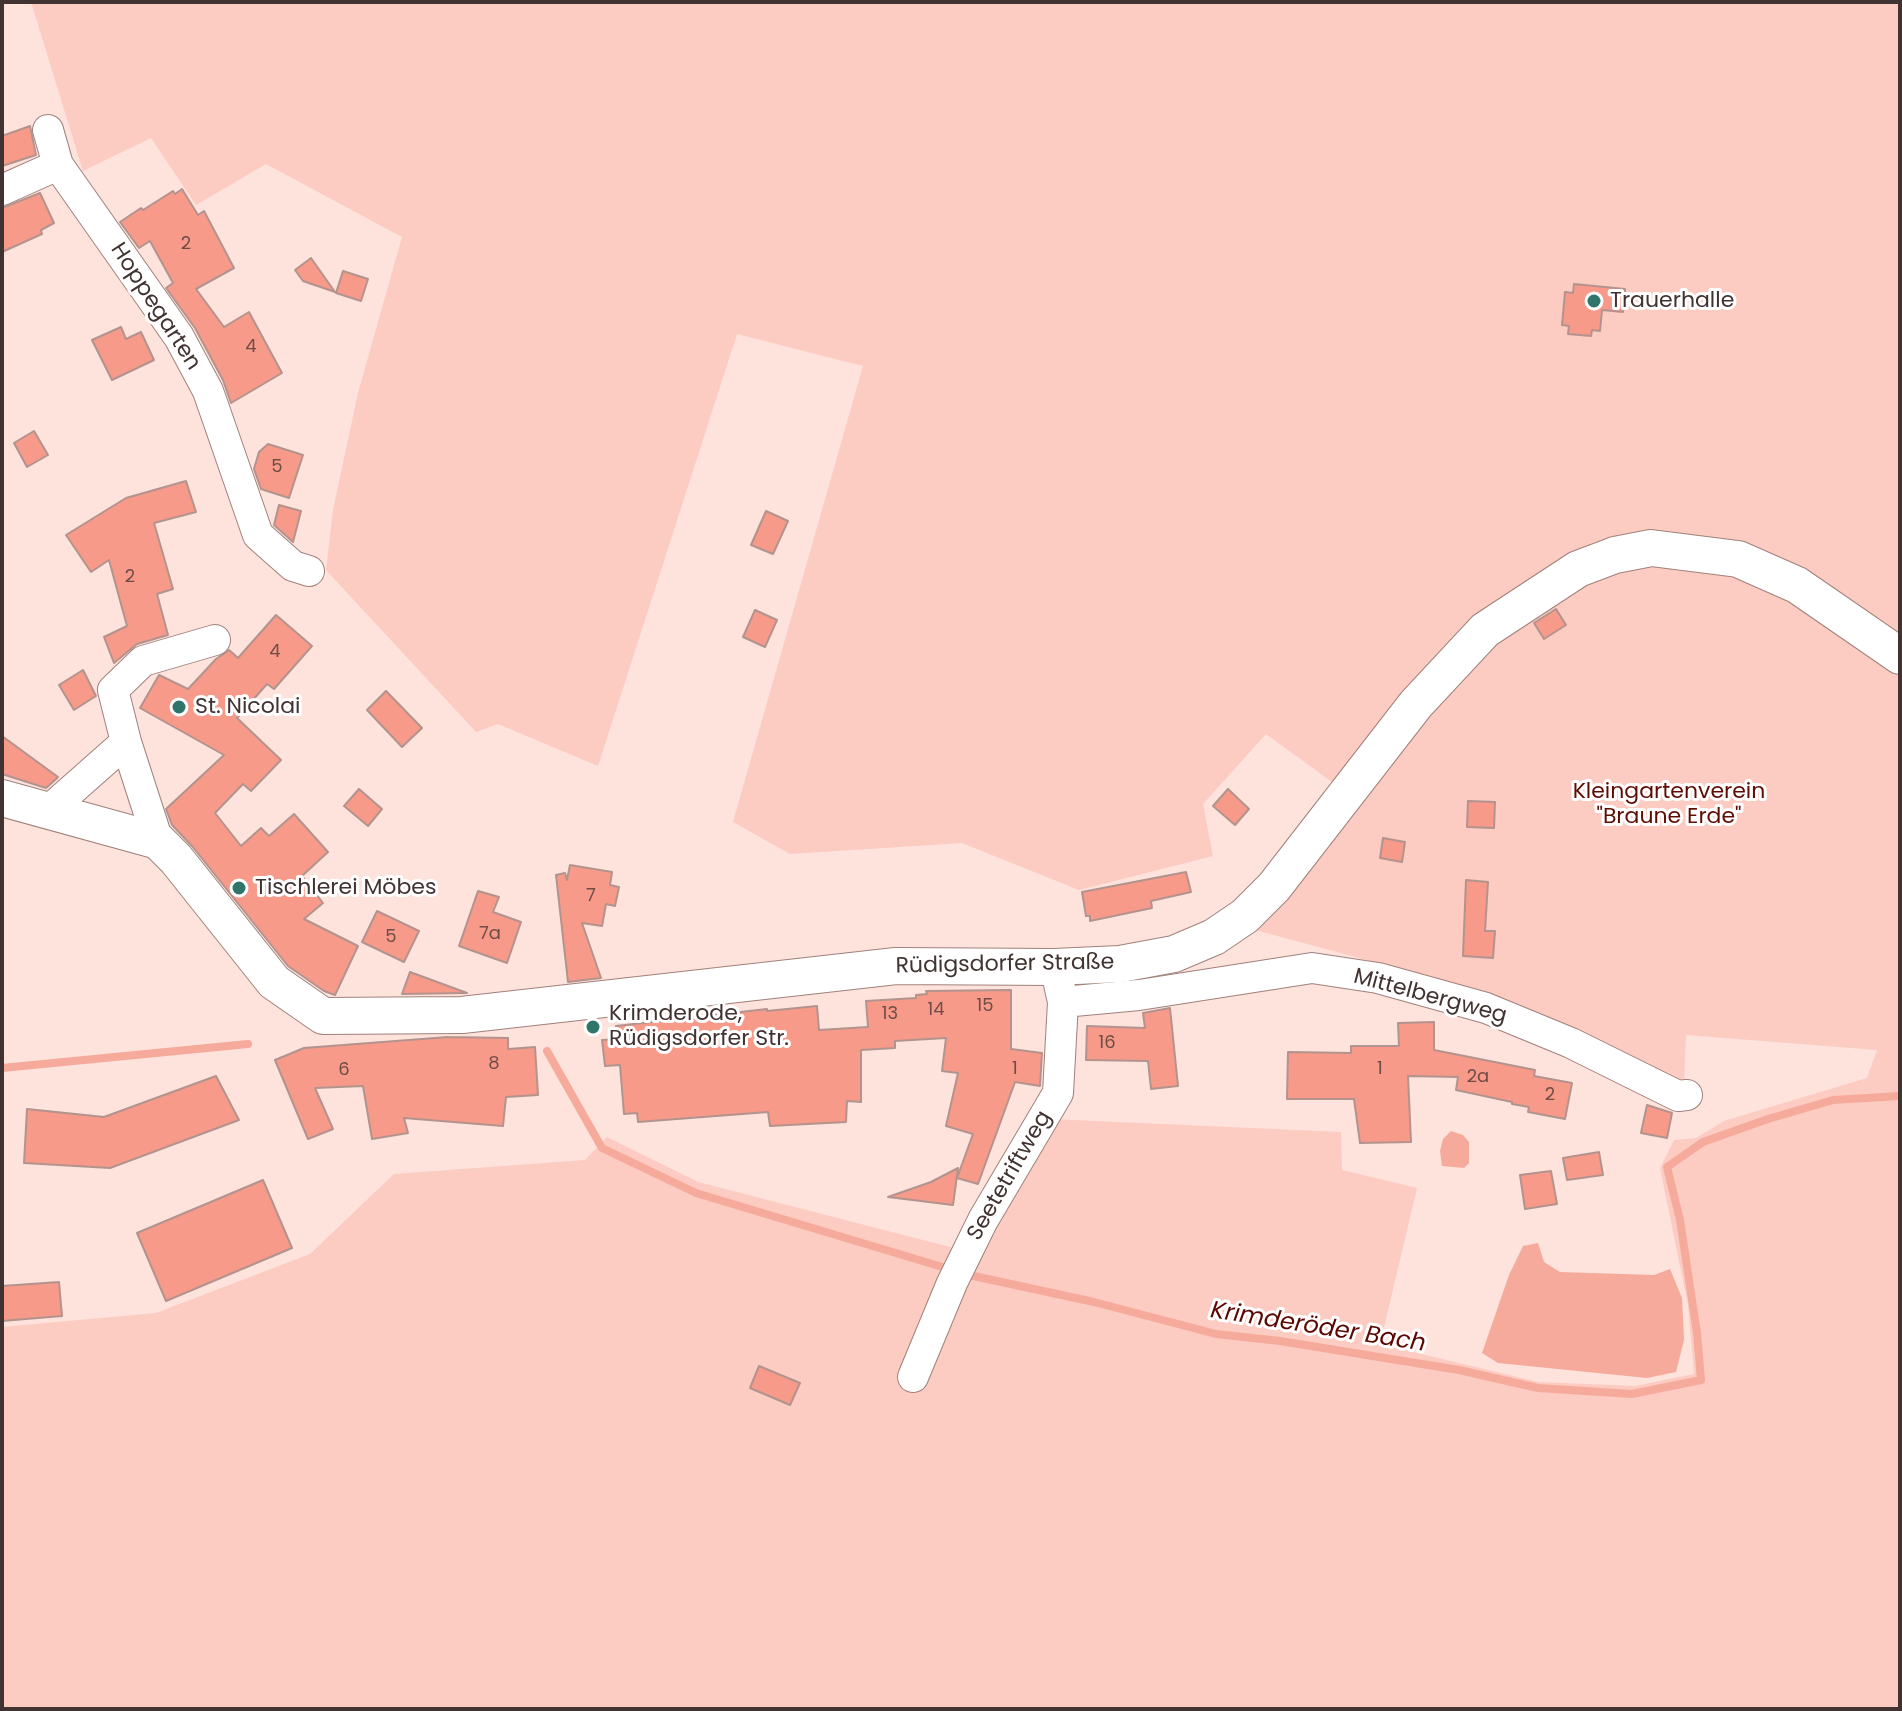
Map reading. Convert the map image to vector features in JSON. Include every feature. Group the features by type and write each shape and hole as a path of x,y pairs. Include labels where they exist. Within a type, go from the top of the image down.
{"street":[{"name":"Hoppegarten","path":"48,130 58,165 186,350 208,391 258,535 293,566 309,571"},
{"path":"2,190 58,165"},
{"name":"Rüdigsdorfer Straße","path":"158,841 176,859 274,982 323,1016 462,1015 896,966 1054,967 1120,964 1174,954 1214,937 1245,916 1293,864 1416,704 1485,630 1578,569 1615,555 1651,548 1738,559 1797,585 1900,656"},
{"path":"158,841 113,690 143,661 215,640"},
{"path":"48,811 126,742"},
{"path":"2,798 158,841"},
{"name":"Seetetriftweg","path":"913,1377 957,1272 983,1220 1058,1093 1063,1002 1054,967"},
{"name":"Mittelbergweg","path":"1063,1002 1139,995 1312,968 1378,978 1486,1008 1571,1043 1678,1096 1687,1095"}],"green space":[{"name":"Kleingartenverein \"Braune Erde\"","path":"31,2 1900,2 1900,1709 2,1709 2,1327 156,1313 310,1254 394,1174 585,1160 607,1137 698,1182 977,1254 1050,1119 1341,1132 1342,1170 1417,1188 1380,1344 1538,1382 1635,1386 1694,1374 1688,1305 1660,1168 1674,1140 1696,1138 1724,1121 1867,1078 1877,1050 1686,1035 1684,1085 1485,992 1211,918 1248,892 1332,782 1266,734 1203,804 1213,856 1079,890 962,843 790,854 733,822 863,366 737,334 598,766 498,724 476,732 326,570 333,510 358,393 402,237 266,164 196,205 151,138 83,171"}],"shaded area":[{"path":"1451,1131 1463,1135 1469,1142 1469,1163 1464,1168 1442,1166 1440,1151 1443,1139"},
{"path":"1538,1243 1544,1262 1560,1272 1654,1275 1670,1269 1682,1298 1684,1340 1676,1372 1647,1378 1498,1363 1482,1353 1509,1275 1523,1246"}],"building":[{"path":"30,126 36,155 2,166 2,136"},
{"path":"182,189 198,215 204,211 234,268 196,289 224,327 249,312 282,373 231,403 223,380 195,328 166,288 173,283 150,241 139,248 120,222 141,208 143,210 173,191 175,194"},
{"path":"40,193 54,223 41,230 42,234 2,252 2,208"},
{"path":"311,258 335,292 303,281 295,270"},
{"path":"343,271 368,279 361,301 336,293"},
{"name":"Trauerhalle","path":"1574,284 1625,289 1623,312 1602,310 1600,331 1592,330 1591,336 1568,334 1569,326 1562,325 1565,292 1573,293"},
{"path":"121,327 126,339 141,332 154,360 112,380 92,340"},
{"path":"34,431 48,455 27,467 14,443"},
{"path":"268,444 303,455 289,498 261,489 254,469 259,452"},
{"path":"186,481 196,512 154,523 173,589 157,594 168,635 137,644 114,663 104,637 127,626 109,560 91,572 66,535 126,498"},
{"path":"279,505 301,511 293,542 274,525"},
{"path":"766,511 788,521 773,554 751,545"},
{"path":"1556,609 1566,625 1544,639 1534,623"},
{"path":"755,610 777,620 765,647 743,637"},
{"path":"276,615 312,646 274,689 267,684 237,718 281,760 251,791 243,784 215,813 241,846 261,828 269,836 294,814 328,852 302,876 323,903 304,919 358,946 335,995 288,966 172,825 166,809 224,755 140,708 159,675 188,689 216,659 229,650 238,658"},
{"path":"83,670 96,696 74,710 59,685"},
{"path":"386,691 422,728 402,747 367,710"},
{"path":"2,736 58,777 46,788 2,774"},
{"path":"359,789 382,809 368,826 344,806"},
{"path":"1228,789 1249,809 1235,825 1213,806"},
{"path":"1468,801 1495,802 1494,828 1467,827"},
{"path":"1383,838 1405,842 1402,862 1380,858"},
{"path":"570,865 612,872 610,885 619,887 615,906 606,904 602,926 582,923 601,978 568,982 556,875 565,873 567,880"},
{"path":"1186,872 1191,892 1151,901 1152,908 1090,921 1090,916 1086,916 1082,892"},
{"path":"1466,880 1488,882 1485,931 1495,931 1493,958 1463,956"},
{"path":"478,891 499,897 493,912 521,922 507,963 459,946"},
{"path":"377,911 419,931 404,962 362,942"},
{"path":"410,972 467,993 402,994"},
{"path":"1011,990 1011,1049 1042,1053 1040,1086 1015,1082 978,1184 957,1178 973,1134 946,1126 958,1073 942,1071 946,1038 895,1041 895,1048 861,1050 861,1102 847,1101 846,1122 770,1126 768,1112 638,1122 637,1113 624,1114 620,1065 605,1066 602,1040 617,1039 616,1026 817,1006 819,1030 868,1027 866,1001 916,998 916,995 927,994 926,991"},
{"path":"1170,1008 1178,1086 1151,1089 1148,1061 1086,1060 1087,1026 1145,1028 1143,1013"},
{"path":"1434,1022 1434,1050 1535,1070 1534,1076 1572,1083 1565,1119 1528,1112 1529,1107 1512,1102 1456,1090 1458,1077 1408,1076 1411,1142 1360,1143 1354,1099 1287,1099 1288,1052 1351,1053 1351,1046 1399,1046 1398,1023"},
{"path":"448,1037 508,1038 508,1049 535,1047 538,1095 506,1097 503,1126 404,1118 408,1133 372,1139 363,1086 315,1088 333,1129 308,1139 275,1060 304,1048"},
{"path":"216,1076 239,1120 110,1168 24,1163 27,1109 104,1117"},
{"path":"1647,1105 1672,1113 1667,1138 1641,1133"},
{"path":"1599,1152 1603,1175 1567,1180 1563,1158"},
{"path":"958,1168 953,1205 888,1197 931,1182"},
{"path":"1551,1171 1557,1204 1525,1209 1520,1175"},
{"path":"263,1180 292,1248 166,1301 137,1233"},
{"path":"59,1282 62,1316 2,1321 2,1286"},
{"path":"759,1366 800,1383 790,1405 750,1388"}],"waterway":[{"name":"Krimderöder Bach","path":"2,1068 248,1044"},
{"name":"Krimderöder Bach","path":"547,1051 602,1148 696,1193 969,1275 1094,1302 1216,1334 1280,1341 1459,1370 1538,1388 1632,1394 1701,1380 1680,1220 1667,1167 1703,1142 1768,1119 1833,1100 1900,1096"}],"place":[{"name":"Trauerhalle","path":"1594,301"},
{"name":"St. Nicolai","path":"179,707"},
{"name":"Tischlerei Möbes","path":"239,888"},
{"name":"Krimderode, Rüdigsdorfer Str.","path":"593,1027"}]}
